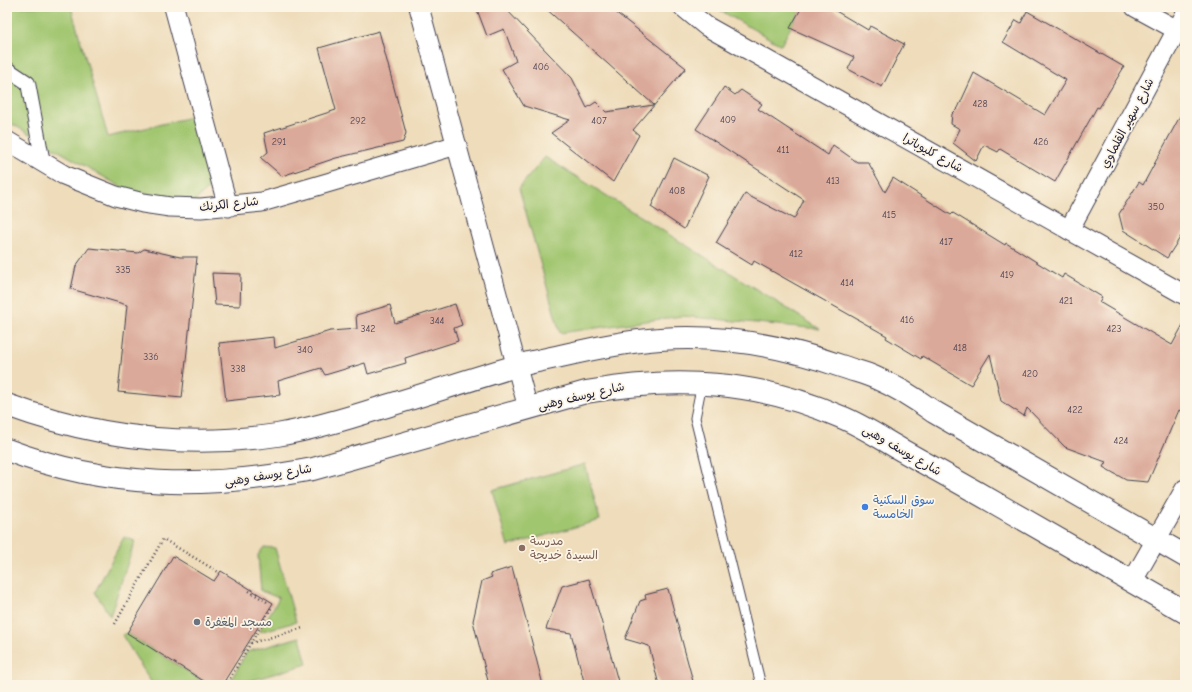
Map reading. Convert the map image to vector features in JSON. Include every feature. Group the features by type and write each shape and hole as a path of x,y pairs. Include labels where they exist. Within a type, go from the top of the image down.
{"street":[{"path":"174,7 228,207"},
{"path":"419,7 528,408"},
{"name":"شارع كليوباترا","path":"683,7 706,26 1185,295"},
{"path":"1136,7 1181,23"},
{"name":"شارع سهير القلماوي","path":"1069,230 1181,23"},
{"path":"7,69 28,83 43,163"},
{"name":"شارع الكرنك","path":"7,141 43,163 89,186 143,203 170,207 201,208 228,207 262,202 457,146"},
{"path":"7,405 58,422 118,435 165,440 238,440 318,426 516,366 619,344 659,339 699,338 739,340 778,347 812,356 874,377 906,393 934,412 1185,556"},
{"name":"شارع يوسف وهبى","path":"7,450 57,466 130,480 181,483 225,482 269,477 312,469 586,392 624,385 663,382 702,383 742,387 780,395 842,417 871,432 1185,612"},
{"path":"1132,582 1185,489"}],"lane":[{"path":"702,383 695,418 761,685"}],"path":[{"path":"115,624 163,539 220,573"},
{"path":"249,591 267,602"},
{"path":"226,685 272,607 271,606"},
{"path":"251,643 303,628"}],"green space":[{"path":"7,7 71,7 108,137 199,115 213,184 195,201 128,191 7,121"},
{"path":"714,7 802,7 781,45"},
{"path":"545,157 820,329 682,316 560,333 519,188"},
{"path":"585,464 600,520 508,546 492,490"},
{"path":"124,537 135,541 110,616 95,592"},
{"path":"264,547 275,548 296,622 259,632 279,598 261,591 258,555"},
{"path":"127,633 207,685 153,685 122,635"},
{"path":"300,637 307,664 236,685 228,685 247,652"}],"building":[{"path":"476,7 504,7 572,78 587,108 596,102 606,112 654,105 544,7 609,7 686,68 633,130 639,135 613,182 551,133 570,120 524,106 502,69 516,61 504,29 487,36"},
{"path":"802,7 829,7 868,30 870,26 904,44 882,87 848,69 854,57 790,28"},
{"path":"1027,11 1124,67 1099,108 1097,107 1055,182 1000,149 998,152 984,145 976,161 953,143 960,129 951,124 952,114 958,108 974,73 1045,115 1066,80 1003,42 1016,20 1021,23"},
{"path":"379,31 406,133 403,142 336,158 282,176 261,158 268,152 264,133 336,110 319,48"},
{"path":"724,87 735,95 741,90 762,104 758,109 828,155 833,145 857,162 868,162 885,192 893,178 951,215 953,213 1005,245 1006,243 1062,278 1064,274 1102,297 1099,302 1172,345 1185,321 1185,414 1179,410 1148,482 1126,480 1103,467 1106,462 1065,447 1027,408 1024,416 1001,401 990,354 971,385 922,356 921,359 886,338 887,336 754,261 752,265 716,243 745,194 794,219 804,200 696,129"},
{"path":"1185,107 1185,230 1167,258 1123,230 1119,214 1139,182 1143,185"},
{"path":"674,158 709,176 684,229 651,207"},
{"path":"89,248 138,253 144,249 180,257 197,257 182,398 118,392 127,305 71,289 76,266"},
{"path":"212,273 241,274 240,306 215,305"},
{"path":"455,304 462,325 454,328 458,341 405,358 406,363 368,374 365,363 325,375 321,368 278,381 280,395 226,401 219,343 274,337 275,348 330,331 357,329 356,315 390,305 395,323"},
{"name":"مسجد المغفرة","path":"173,556 214,581 221,571 273,603 222,685 210,685 127,633"},
{"path":"512,567 543,685 489,685 473,621 482,581 492,577 490,574"},
{"path":"589,579 619,685 585,685 571,633 546,629 562,586"},
{"path":"668,589 694,685 659,685 649,646 625,639 640,601 646,599 645,595"}],"place":[{"name":"سوق السكنية الخامسة","path":"865,507"},
{"name":"مدرسة السيدة خديجة","path":"522,548"},
{"name":"مسجد المغفرة","path":"197,622"}]}
